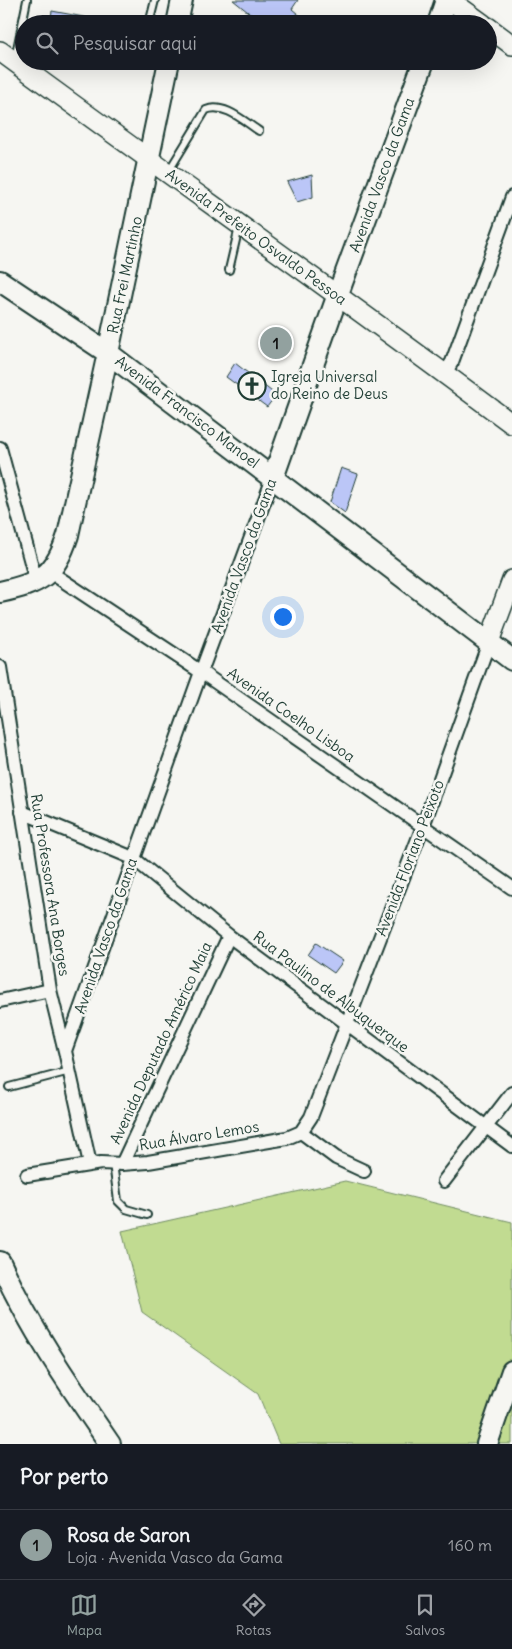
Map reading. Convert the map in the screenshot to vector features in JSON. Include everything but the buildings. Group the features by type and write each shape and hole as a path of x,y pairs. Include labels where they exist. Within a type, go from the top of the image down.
{"main road":[{"path":"179,15 182,0"},
{"path":"442,15 448,0"},
{"name":"Rua Frei Martinho","path":"43,577 62,553 68,535 167,70"},
{"name":"Avenida Vasco da Gama","path":"273,478 421,70"},
{"name":"Avenida Francisco Manoel","path":"0,281 108,353 512,660"},
{"path":"0,592 20,587 43,577"},
{"path":"0,1262 14,1293 45,1347 110,1444"},
{"path":"487,1444 512,1371"}],"street":[{"path":"448,0 470,15"},
{"path":"497,34 512,45"},
{"name":"Avenida Prefeito Osvaldo Pessoa","path":"0,37 15,45"},
{"name":"Avenida Prefeito Osvaldo Pessoa","path":"44,70 239,225 340,289"},
{"name":"Avenida Prefeito Osvaldo Pessoa","path":"47,70 150,154 173,164 448,368 512,407"},
{"path":"448,368 512,197"},
{"name":"Avenida Prefeito Osvaldo Pessoa","path":"448,368 512,424"},
{"path":"0,448 43,577"},
{"name":"Avenida Vasco da Gama","path":"65,1051 200,672 273,478"},
{"name":"Avenida Coelho Lisboa","path":"43,577 200,672 512,888"},
{"name":"Avenida Floriano Peixoto","path":"301,1132 311,1117 423,826 512,580"},
{"name":"Rua Professora Ana Borges","path":"0,667 50,990 90,1164"},
{"name":"Rua Paulino de Albuquerque","path":"22,812 133,858 229,936 512,1146"},
{"name":"Avenida Deputado Américo Maia","path":"118,1164 229,936"},
{"path":"0,1001 50,990"},
{"path":"444,1181 512,1093"},
{"path":"301,1132 336,1158 364,1171"},
{"name":"Rua Álvaro Lemos","path":"27,1175 90,1164 148,1162 287,1138 301,1132"}],"lane":[{"path":"24,15 27,0"},
{"path":"151,15 155,0"},
{"path":"173,164 206,110 213,107 230,112 260,131"},
{"path":"229,270 239,225"},
{"path":"9,1087 70,1071"},
{"path":"118,1164 118,1202 126,1209 147,1215"}],"green space":[{"path":"345,1181 512,1222 512,1444 279,1444 258,1394 142,1312 122,1231"}],"place":[{"name":"Rosa de Saron","path":"276,343"},
{"name":"Igreja Universal do Reino de Deus","path":"252,386"}]}
